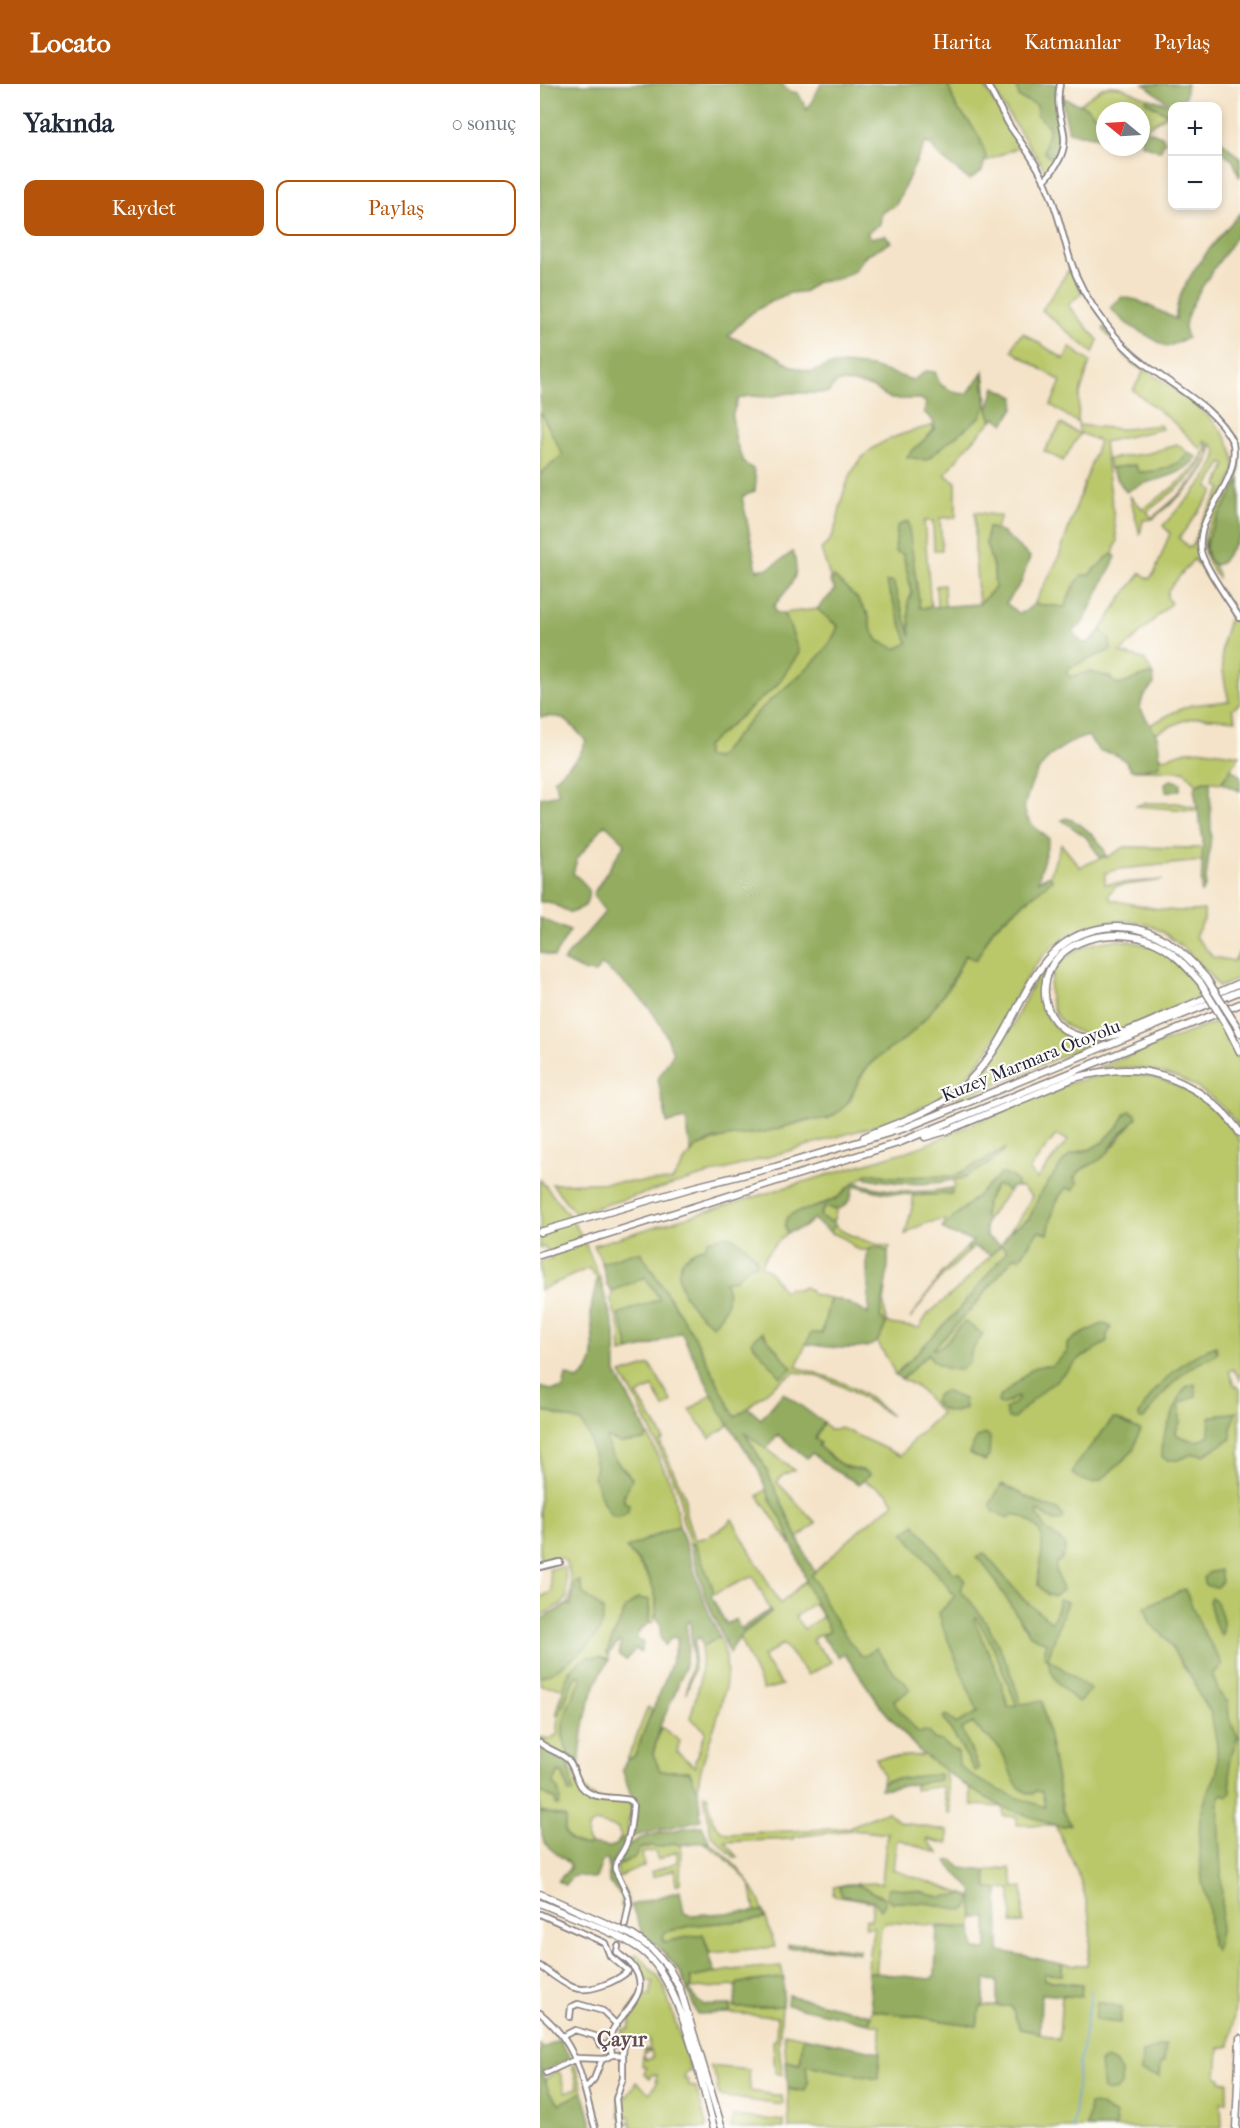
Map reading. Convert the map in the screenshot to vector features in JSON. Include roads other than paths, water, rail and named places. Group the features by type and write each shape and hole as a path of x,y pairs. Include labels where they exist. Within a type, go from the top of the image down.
{"highway":[{"path":"540,1232 831,1150 924,1112 959,1090 982,1066 994,1050 1041,965 1060,946 1089,932 1110,928 1132,928 1150,933 1180,950 1206,978 1240,1033"},
{"path":"1240,983 1145,1024 1112,1036 1094,1038 1070,1033 1057,1024 1047,1008 1044,992 1049,971 1060,956 1078,944 1105,935 1129,935 1155,943 1177,958 1200,982 1228,1028 1240,1052"},
{"name":"Kuzey Marmara Otoyolu","path":"831,1150 915,1124 1240,991"},
{"name":"Kuzey Marmara Otoyolu","path":"540,1255 898,1143 1240,1004"},
{"path":"898,1143 946,1131 1074,1078 1103,1071 1129,1070 1151,1072 1186,1085 1206,1097 1222,1111 1240,1133"},
{"path":"540,1894 632,1935 651,1948 668,1966 680,1989 722,2128"},
{"path":"540,1903 627,1942 651,1959 672,1991 714,2128"},
{"path":"1236,2128 1240,2038"}],"street":[{"path":"987,84 1044,180 1061,223 1074,271 1091,304 1104,322 1142,362 1186,393 1217,419 1234,444 1238,460 1235,475 1226,495 1206,526 1201,551 1206,564 1240,618"},
{"path":"1044,180 1059,161 1064,145 1065,134 1058,102 1060,84"},
{"path":"540,1567 560,1562"},
{"path":"540,1743 565,1758 582,1786 591,1794 626,1799 633,1804 627,1840 618,1857 615,1869 628,1896 629,1904 625,1925"},
{"path":"540,1914 605,1943 610,1956 628,1971 606,1985 576,1988 540,1966"},
{"path":"612,2055 611,2034 633,2003 639,1985 630,1962 617,1952 618,1946"},
{"path":"570,2017 571,2007 578,2004 603,2011 617,2025"},
{"path":"540,2013 563,2036 576,2059 595,2128"},
{"path":"563,2036 575,2030 595,2036 601,2045 624,2043 623,2078 616,2099 619,2128"},
{"path":"546,2073 576,2059 602,2060 612,2055 623,2055"},
{"path":"585,2089 594,2079 602,2060"}],"waterway":[{"path":"1073,2128 1079,2066 1092,1990"}],"district":[{"name":"Çayır","path":"622,2039"}]}
